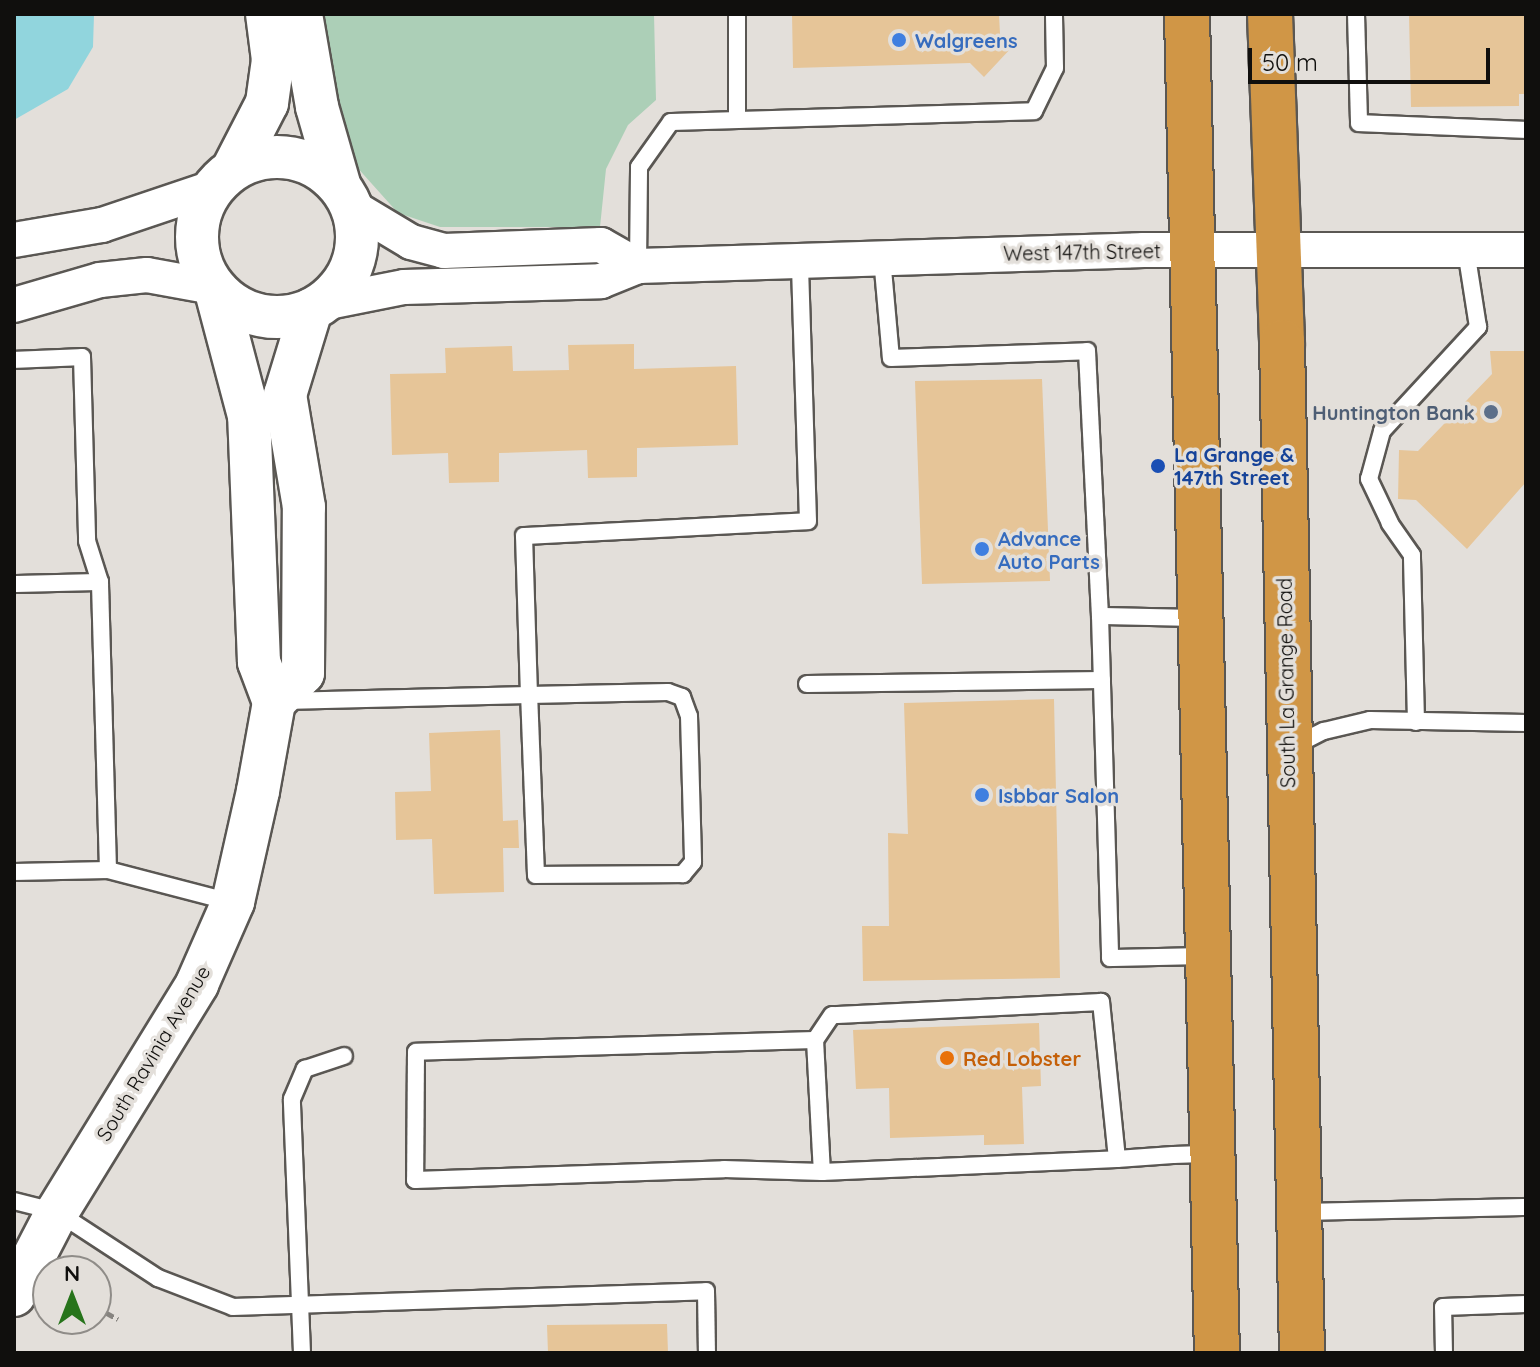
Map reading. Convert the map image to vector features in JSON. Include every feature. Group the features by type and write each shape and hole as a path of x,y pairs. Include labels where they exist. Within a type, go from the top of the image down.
{"highway":[{"path":"1187,14 1217,1353"},
{"name":"South La Grange Road","path":"1270,14 1302,1353"}],"street":[{"path":"267,14 273,60 267,103 199,213 195,240 201,268 215,289 249,416 259,662 274,702 303,673 304,507 285,395 317,306 350,271 356,251 346,197 317,107 301,14"},
{"path":"14,240 102,225 281,156 323,171 346,197 411,242 444,251 601,245 638,266"},
{"name":"West 147th Street","path":"317,306 404,287 601,281 638,266 1194,250 1526,250"},
{"path":"14,305 100,280 147,275 215,289 259,316 283,318 317,306"},
{"name":"South Ravinia Avenue","path":"14,1295 57,1212 197,984 233,902 274,702"}],"lane":[{"path":"737,14 737,118"},
{"path":"638,266 639,167 671,122 1034,111 1055,68 1054,14"},
{"path":"1356,14 1359,123 1526,130"},
{"path":"1416,722 1412,555 1369,479 1382,431 1478,327 1466,250"},
{"path":"882,258 891,358 1087,351 1100,616 1110,958 1209,956"},
{"path":"274,702 529,695 668,692 682,697 689,716 693,862 683,874 536,875 529,695 524,536 808,521 800,261"},
{"path":"14,360 82,357 87,541 100,582 108,870"},
{"path":"14,584 100,582"},
{"path":"1100,616 1201,618"},
{"path":"807,684 1102,680"},
{"path":"1287,750 1324,731 1370,720 1526,723"},
{"path":"14,872 108,870 233,902"},
{"path":"822,1172 815,1040 832,1015 1101,1002 1117,1159"},
{"path":"815,1040 416,1052 415,1180 724,1169 822,1172 1213,1154"},
{"path":"302,1353 292,1099 305,1069 344,1056"},
{"path":"14,1201 57,1212 158,1278 233,1307 706,1291 707,1353"},
{"path":"1298,1212 1526,1207"},
{"path":"1444,1353 1443,1307 1526,1304"}],"path":[{"path":"112,1316 118,1319"}],"green space":[{"path":"317,14 654,14 656,100 628,125 606,169 600,227 440,227 398,213 346,155"}],"water":[{"path":"14,14 94,14 93,47 68,89 14,120"}],"building":[{"name":"Walgreens","path":"792,14 999,14 1000,34 1013,46 984,77 970,63 793,68"},
{"path":"1409,14 1526,14 1526,94 1519,94 1519,106 1411,107"},
{"path":"634,344 634,369 736,366 738,445 637,448 637,477 588,478 587,450 499,453 499,482 449,483 448,453 392,455 390,374 446,373 445,348 512,346 513,371 569,370 568,345"},
{"name":"Huntington Bank","path":"1490,351 1526,351 1526,482 1467,549 1416,500 1398,499 1399,450 1418,451 1492,374"},
{"path":"1042,379 1050,581 922,584 915,381"},
{"path":"1054,699 1060,978 863,981 862,926 889,926 888,833 908,834 904,703"},
{"path":"500,730 503,821 518,820 519,848 503,848 504,892 434,894 432,839 396,840 395,792 431,791 429,733"},
{"name":"Red Lobster","path":"1039,1023 1041,1086 1022,1087 1024,1144 984,1145 984,1135 890,1138 889,1088 856,1089 853,1030"},
{"path":"667,1324 668,1353 548,1353 547,1325"}],"place":[{"name":"Walgreens","path":"899,40"},
{"name":"Huntington Bank","path":"1491,412"},
{"name":"La Grange & 147th Street","path":"1158,466"},
{"name":"Advance Auto Parts","path":"982,549"},
{"name":"Isbbar Salon","path":"982,795"},
{"name":"Red Lobster","path":"947,1058"}]}
